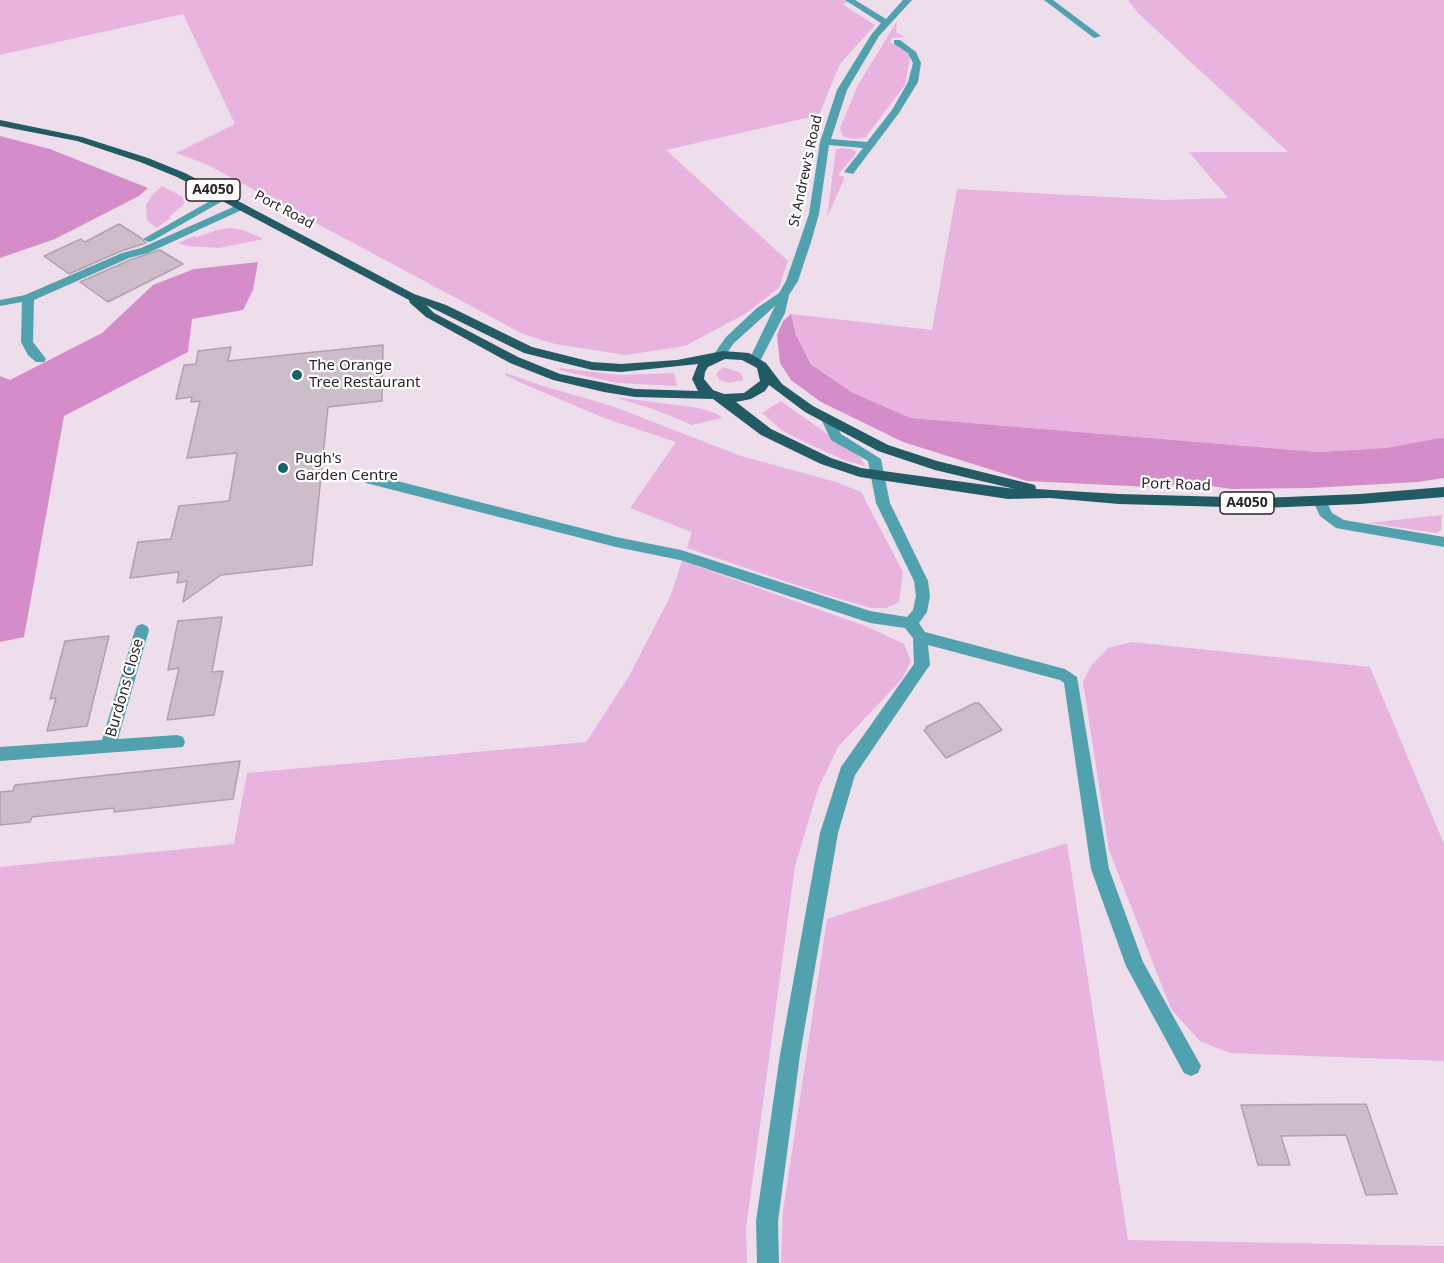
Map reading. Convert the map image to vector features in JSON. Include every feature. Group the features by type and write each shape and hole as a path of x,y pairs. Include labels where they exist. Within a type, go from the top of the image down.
{"main road":[{"name":"Port Road","path":"0,123 79,140 144,160 224,196 410,296 442,307 528,350 564,361 621,368 677,364 715,358"},
{"name":"Port Road","path":"410,296 440,321 514,360 557,377 635,393 720,397 766,432 799,450 861,472 1008,494 1050,493 1119,499 1224,503 1320,501 1443,494"},
{"path":"735,355 755,360 762,366 766,374 766,381 757,392 736,398 720,397 702,387 698,379 704,364 715,358 735,355"},
{"name":"Port Road","path":"766,374 789,396 857,436 905,456 969,475 1050,493"}],"street":[{"path":"849,0 885,22"},
{"name":"St Andrew's Road","path":"755,360 779,313 783,295 800,262 814,214 825,142 835,107 849,76 866,48 885,22 908,0"},
{"path":"1048,0 1097,36"},
{"path":"849,172 896,111 913,82 917,63 912,52 897,42"},
{"path":"825,142 868,145"},
{"path":"126,255 135,246 224,196"},
{"path":"0,303 28,298 126,255 144,251 242,206"},
{"name":"St Andrew's Road","path":"715,358 761,310 783,295"},
{"path":"28,298 27,342 32,352 40,359"},
{"path":"768,1263 767,1221 790,1055 829,833 847,772 922,665 915,630 923,596 921,581 884,503 874,459 836,437 828,421"},
{"path":"366,478 616,542 681,555 870,617 1065,675 1072,681 1072,695 1100,869 1135,966 1191,1066"},
{"path":"1320,501 1327,516 1341,524 1444,542"},
{"name":"Burdons Close","path":"108,746 142,630"},
{"name":"Burdons Close","path":"0,754 177,742"}],"shaded area":[{"path":"0,0 844,0 848,2 842,4 875,25 840,64 819,115 666,150 788,261 779,288 745,314 685,346 626,355 555,344 523,334 206,164 176,153 235,124 183,14 0,55"},
{"path":"1128,0 1444,0 1444,439 1386,448 1318,452 911,418 853,393 811,363 796,335 791,314 932,330 957,189 1165,200 1228,198 1189,152 1288,152 1138,13"},
{"path":"897,21 896,32 905,37 892,38 890,42 907,52 910,57 905,85 865,138 853,139 843,136 840,128 858,85"},
{"path":"0,136 50,149 148,188 139,196 55,239 0,258"},
{"path":"841,148 856,152 838,175 845,177 827,217 836,150"},
{"path":"162,186 183,197 184,204 169,217 171,218 156,228 147,220 146,205 152,195"},
{"path":"231,228 243,230 264,239 219,248 187,246 178,243 194,236"},
{"path":"258,262 253,290 243,310 192,319 188,352 64,416 24,637 0,642 0,376 10,380 102,333 153,285 194,269"},
{"path":"791,314 796,335 811,364 853,393 911,418 1318,452 1386,448 1441,438 1444,439 1444,478 1418,482 1310,488 1232,489 1190,483 1150,487 1027,481 903,442 821,402 791,380 780,363 777,335 783,321"},
{"path":"723,367 741,373 743,380 729,383 720,380 716,374"},
{"path":"560,368 619,375 674,373 677,386 618,383 559,370"},
{"path":"506,373 612,406 741,456 836,482 861,492 903,572 899,602 886,608 871,608 687,548 692,532 630,508 676,442 604,418 519,382 505,375"},
{"path":"614,397 699,408 722,418 692,425 653,409"},
{"path":"781,401 861,458 865,466 844,460 780,429 762,413"},
{"path":"1442,515 1441,530 1437,533 1369,523"},
{"path":"682,561 868,627 904,644 911,661 902,679 838,747 818,789 795,866 746,1229 747,1263 0,1263 0,867 234,844 247,773 586,742 628,678 670,597"},
{"path":"1132,642 1370,667 1444,844 1444,1061 1230,1053 1200,1041 1171,1009 1109,850 1083,682 1091,666 1108,648"},
{"path":"1067,843 1128,1240 1444,1246 1444,1263 781,1263 783,1211 827,919"}],"building":[{"path":"119,224 146,243 121,251 69,274 44,256 81,239 85,242"},
{"path":"160,250 183,264 108,302 80,282 130,260"},
{"name":"Pugh's Garden Centre","path":"383,345 382,401 328,407 312,565 221,575 183,602 187,581 177,583 179,572 130,578 138,542 171,539 179,506 229,501 237,453 187,458 200,401 191,402 192,397 176,399 184,365 196,364 198,351 231,347 228,361"},
{"path":"222,617 212,672 223,671 214,715 167,720 179,668 168,670 178,621"},
{"path":"109,636 87,726 47,731 56,698 50,699 65,641"},
{"path":"979,703 1002,730 946,758 924,730"},
{"path":"240,761 233,799 114,812 114,808 32,817 30,822 0,825 0,792 13,791 15,785"},
{"path":"1366,1104 1397,1194 1366,1195 1346,1135 1281,1136 1290,1165 1258,1165 1241,1105"}],"place":[{"name":"The Orange Tree Restaurant","path":"297,375"},
{"name":"Pugh's Garden Centre","path":"283,468"}]}
